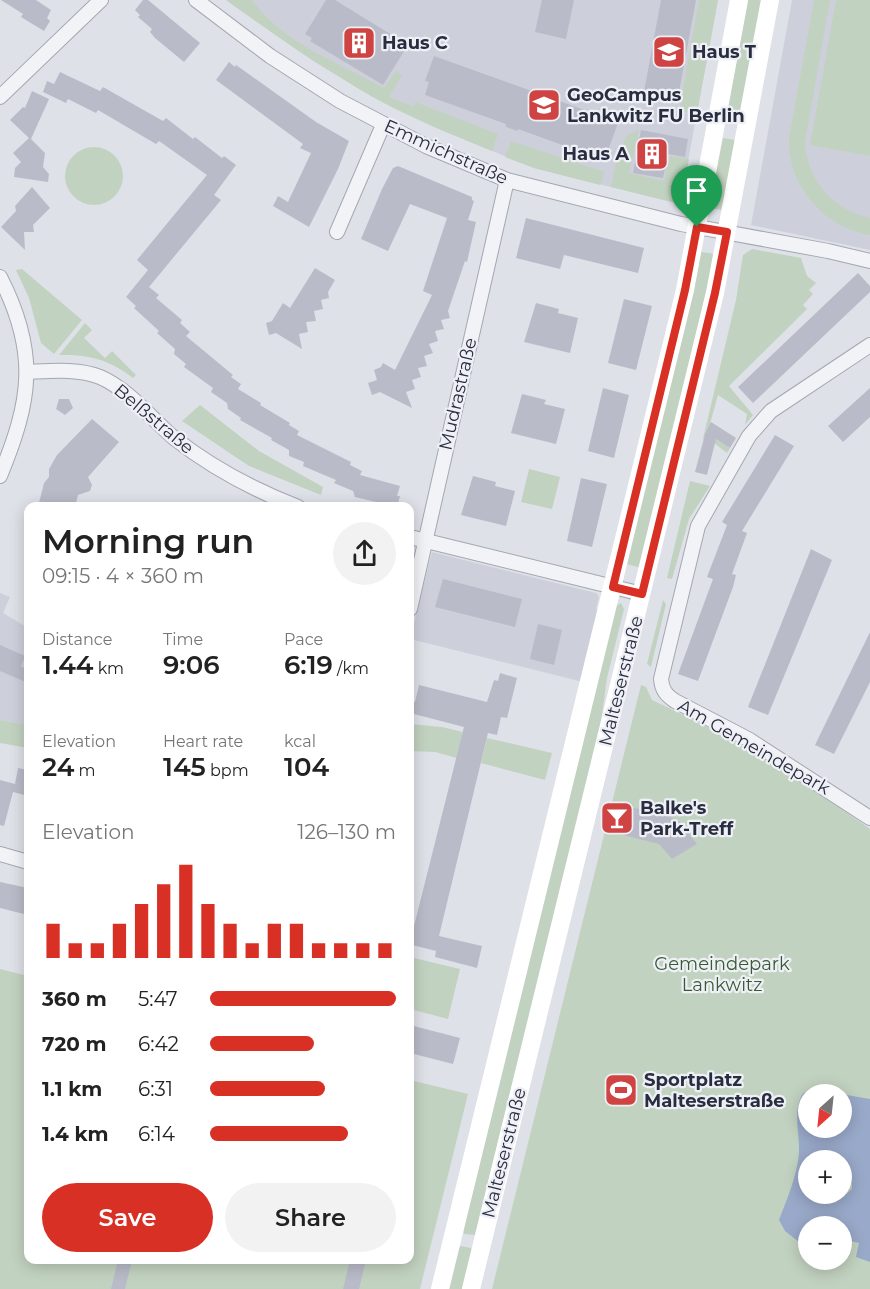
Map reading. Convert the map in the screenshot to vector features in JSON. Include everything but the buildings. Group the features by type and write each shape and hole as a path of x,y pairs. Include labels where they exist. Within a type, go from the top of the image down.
{"main road":[{"name":"Malteserstraße","path":"440,1289 685,290 739,0"},
{"name":"Malteserstraße","path":"471,1289 715,293 770,0"},
{"path":"716,124 746,129"},
{"path":"453,1238 482,1244"}],"street":[{"path":"0,97 101,0"},
{"name":"Emmichstraße","path":"196,0 289,69 382,125 507,180 697,227 870,261"},
{"path":"337,232 382,125"},
{"name":"Mudrastraße","path":"414,592 507,180"},
{"path":"0,278 19,325 27,372 26,395 21,419 0,476"},
{"name":"Am Gemeindepark","path":"870,345 771,411 749,436 698,526 661,679 662,688 675,701 756,744 870,818"},
{"name":"Belßstraße","path":"27,372 87,373 100,377 127,396 197,455 262,492 286,502"},
{"path":"414,538 642,594"},
{"path":"0,854 24,861"}],"shaded area":[{"name":"GeoCampus Lankwitz FU Berlin","path":"226,0 718,0 680,204 534,168 434,127 372,96 313,61"},
{"path":"792,0 870,0 870,250 751,225"},
{"path":"432,552 596,593 599,597 596,609 601,610 583,682 414,640 414,623"},
{"path":"0,593 10,597 3,613 24,626 24,724 0,720"}],"green space":[{"path":"226,0 252,0 264,15 295,40 384,88 396,71 402,75 389,97 414,107 415,102 498,134 492,151 416,119 371,96 297,50"},
{"path":"699,0 718,0 697,113 679,111"},
{"path":"748,0 762,0 740,114 727,112"},
{"path":"814,0 830,0 805,143 807,157 817,181 834,201 857,214 870,218 870,235 838,223 824,213 812,201 794,172 789,138"},
{"path":"836,0 870,0 870,156 810,145"},
{"path":"639,130 629,173 664,181 670,156 689,159 680,204 611,187 617,156 627,135"},
{"path":"723,138 735,140 723,210 709,208"},
{"path":"511,141 605,172 600,185 534,168 505,157"},
{"path":"94,147 105,149 118,160 123,176 121,187 110,200 94,205 83,203 70,192 65,176 67,165 78,152"},
{"path":"752,249 801,258 807,276 816,283 809,290 813,294 803,305 807,309 729,386 753,415 745,425 747,414 718,395 710,424 705,432 730,448 727,453 714,443 703,439 695,472 736,300 743,255"},
{"path":"701,252 715,254 641,568 627,564"},
{"path":"22,269 82,320 54,354 41,343 29,298 16,270"},
{"path":"85,323 92,330 84,338 105,358 112,351 136,375 133,378 99,359 59,355"},
{"path":"200,405 259,451 323,487 321,495 249,466 182,421"},
{"path":"529,469 560,477 552,509 521,502"},
{"path":"690,481 710,486 689,519 672,579 667,578"},
{"path":"663,600 666,604 651,667 647,664"},
{"path":"621,603 624,609 607,678 600,730 475,1235 464,1234 463,1230 616,606"},
{"name":"Gemeindepark Lankwitz","path":"641,685 646,687 652,700 764,759 870,829 870,1289 492,1289"},
{"path":"0,720 24,724 24,747 0,743"},
{"path":"414,724 463,732 457,758 435,752 414,751"},
{"path":"487,738 552,753 545,780 481,763"},
{"path":"414,958 460,969 448,1019 414,1010"},
{"path":"0,969 24,975 24,1264 414,1264 414,1081 468,1094 420,1289 0,1289"},
{"path":"461,1246 471,1248 472,1251 463,1289 448,1289 458,1248"}],"water":[{"path":"852,1096 870,1099 870,1262 856,1257 859,1243 852,1241 852,1216 798,1216 798,1241 785,1231 779,1220 798,1162 798,1204 852,1204 852,1150 799,1150 798,1138 852,1138"}],"place":[{"name":"Haus C","path":"359,43"},
{"name":"Haus T","path":"669,52"},
{"name":"GeoCampus Lankwitz FU Berlin","path":"544,105"},
{"name":"Haus A","path":"652,154"},
{"name":"Balke's Park-Treff","path":"617,818"},
{"name":"Sportplatz Malteserstraße","path":"621,1090"}],"route":[{"path":"697,227 727,232 715,293 642,594 613,587 685,290 697,227"}]}
